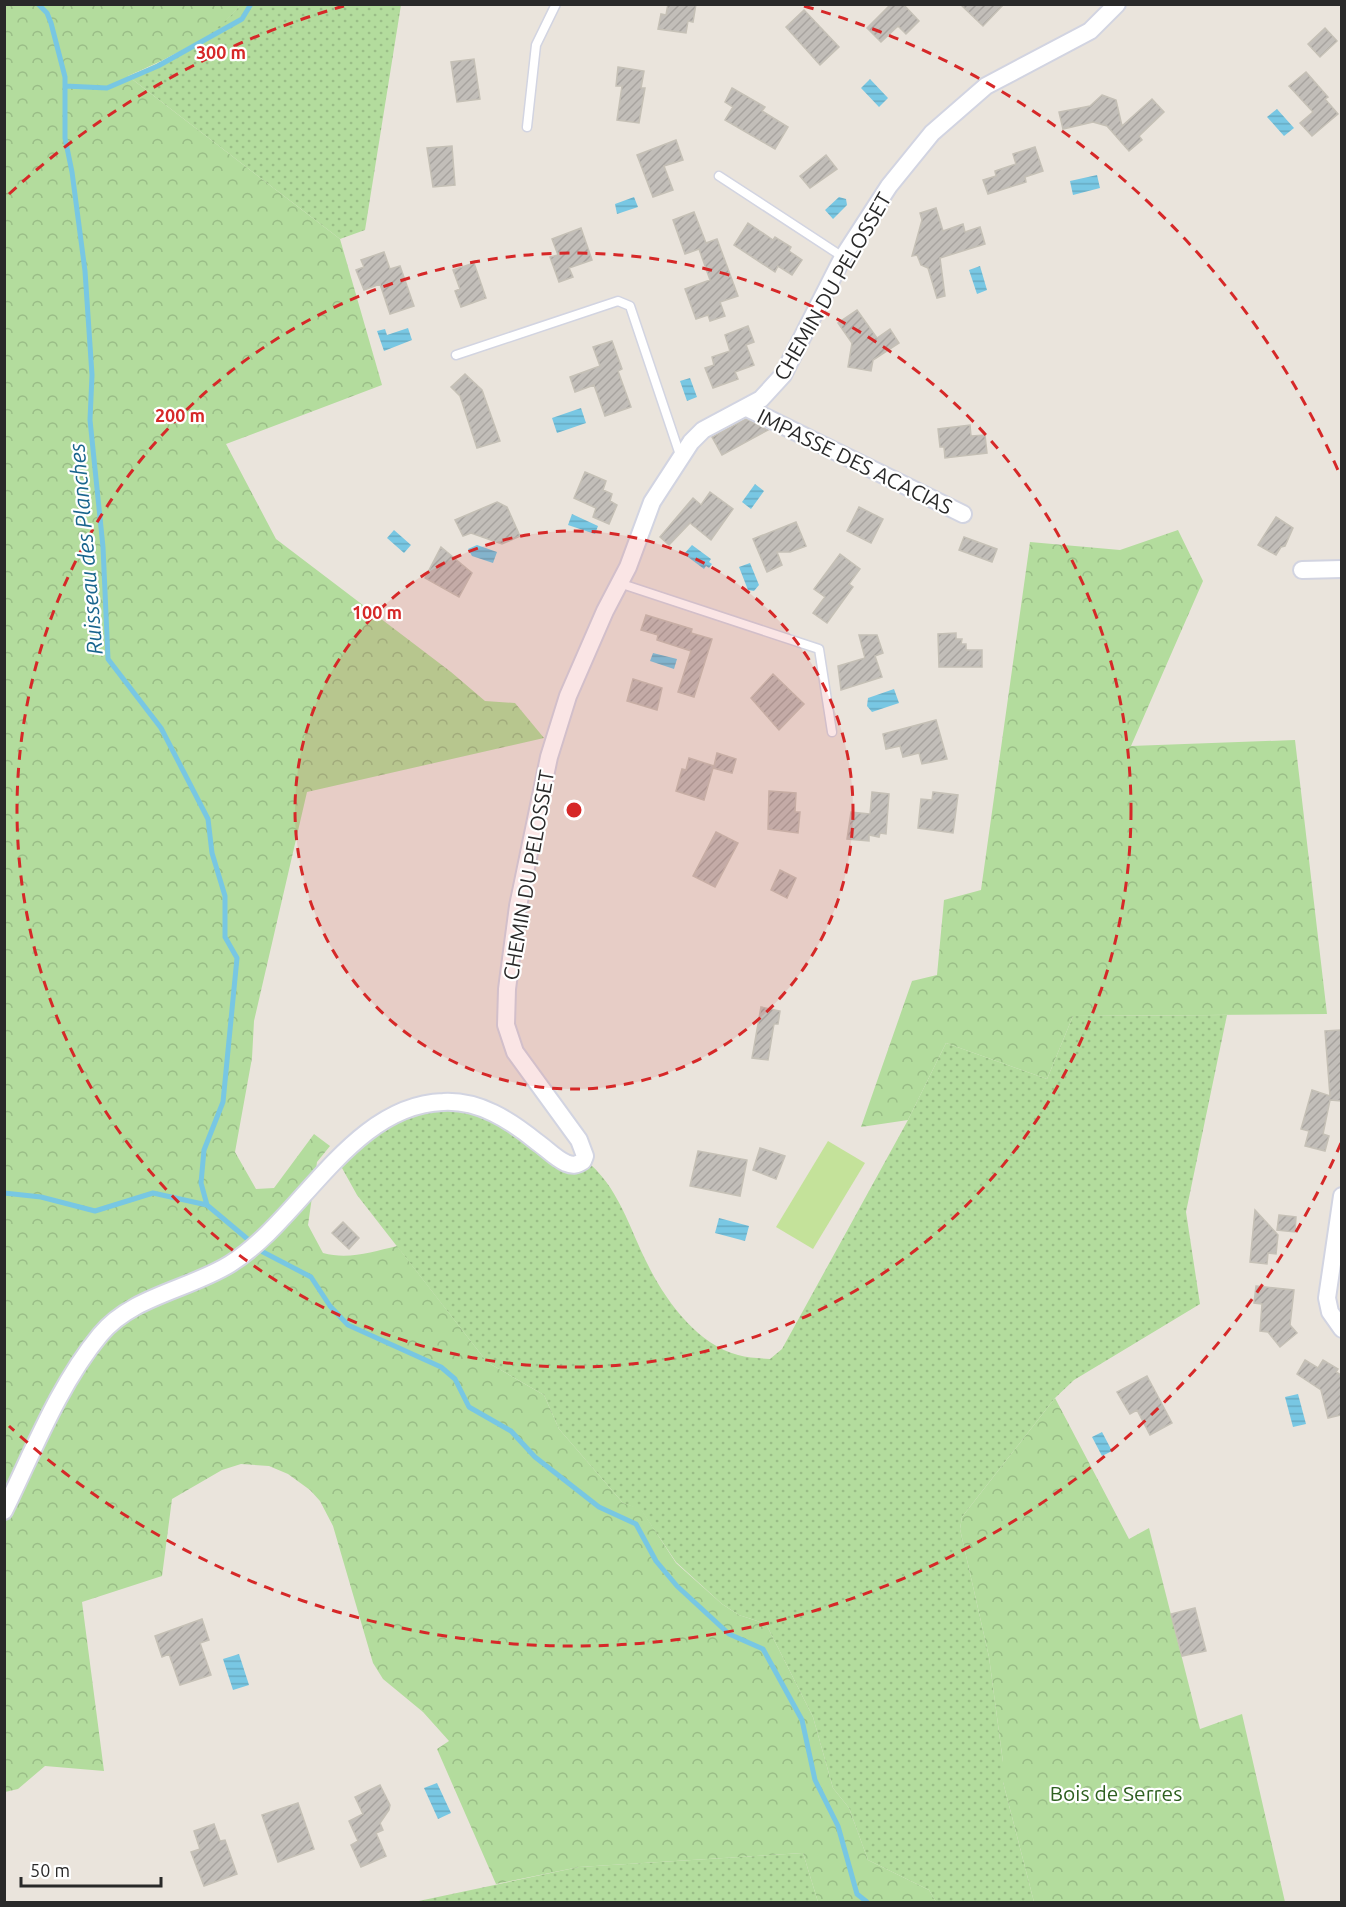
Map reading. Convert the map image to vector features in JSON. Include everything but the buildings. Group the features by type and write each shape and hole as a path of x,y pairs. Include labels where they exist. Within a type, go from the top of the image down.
{"street":[{"name":"CHEMIN DU PELOSSET","path":"4,1511 65,1386 100,1334 128,1310 216,1271 255,1245 337,1159 372,1129 389,1119 430,1103 443,1101 474,1105 517,1127 563,1162 573,1165 584,1161 584,1153 579,1140 515,1052 506,1025 506,999 518,906 549,757 568,696 618,583 628,567 652,502 680,455 703,430 747,408 771,390 783,375 843,257 889,186 932,133 986,86 1090,31 1117,4"},
{"name":"IMPASSE DES ACACIAS","path":"747,408 963,514"},
{"path":"1302,570 1341,569"},
{"path":"1341,1196 1328,1298 1330,1312 1341,1329"}],"lane":[{"path":"527,128 536,45 556,4"},
{"path":"719,176 843,257"},
{"path":"456,355 618,301 630,306 680,455"},
{"path":"618,583 819,649 832,732"}],"green space":[{"path":"4,5 240,5 218,27 204,37 173,55 128,76 340,239 382,385 226,444 276,539 451,672 485,701 515,703 544,738 307,792 254,1021 252,1058 235,1152 256,1189 274,1188 314,1134 330,1146 317,1162 308,1225 323,1253 342,1256 369,1253 397,1246 487,1362 544,1395 559,1429 623,1503 641,1509 676,1563 722,1604 739,1615 766,1624 813,1717 833,1788 849,1808 868,1860 929,1890 936,1902 818,1902 803,1853 579,1867 496,1884 437,1749 449,1741 423,1712 383,1679 373,1663 333,1526 320,1501 310,1490 288,1474 269,1466 241,1464 222,1470 172,1499 162,1576 82,1602 104,1771 45,1766 18,1789 5,1792"},
{"path":"240,5 401,5 365,230 340,239 128,76 156,64 205,36"},
{"path":"1178,530 1203,581 1131,746 1295,740 1327,1014 1073,1016 1047,1079 946,1043 908,1120 861,1127 912,981 937,975 944,900 981,890 1030,542 1120,550"},
{"path":"1227,1015 1186,1212 1200,1304 1074,1380 1055,1398 962,1517 960,1529 989,1657 1003,1762 1003,1782 1034,1902 936,1902 929,1890 868,1860 849,1808 833,1788 813,1717 766,1624 739,1615 722,1604 676,1562 641,1510 623,1503 559,1429 544,1395 487,1362 357,1195 337,1159 389,1119 474,1105 563,1162 584,1159 596,1170 615,1195 655,1279 684,1319 709,1342 723,1350 742,1356 770,1359 782,1349 908,1120 946,1043 1047,1079 1073,1016"},
{"path":"828,1141 865,1163 813,1249 776,1227"},
{"name":"Bois de Serres","path":"1055,1398 1129,1539 1149,1528 1200,1729 1242,1714 1285,1902 1034,1902 1003,1782 1003,1762 989,1657 960,1529 962,1517"},
{"path":"803,1853 818,1902 414,1902 579,1867"}],"water":[{"path":"870,79 888,98 879,107 861,88"},
{"path":"1277,109 1294,128 1284,136 1267,117"},
{"path":"1097,175 1100,188 1073,195 1070,181"},
{"path":"634,197 638,207 617,214 615,204"},
{"path":"839,197 846,199 847,205 833,219 825,210"},
{"path":"980,266 987,290 977,294 969,270"},
{"path":"408,328 412,340 384,351 377,331 385,329 387,335"},
{"path":"690,378 697,397 687,401 680,381"},
{"path":"581,408 586,423 557,433 552,418"},
{"path":"755,484 764,491 751,509 742,502"},
{"path":"572,514 598,526 595,534 568,525"},
{"path":"394,530 411,545 404,553 387,538"},
{"path":"477,545 497,552 493,563 472,556 468,549"},
{"path":"692,545 711,559 709,562 712,564 709,568 706,566 704,569 684,554"},
{"path":"750,563 759,585 754,591 748,590 739,567"},
{"path":"653,653 677,659 674,669 650,661"},
{"path":"894,689 899,703 872,712 867,706 868,698"},
{"path":"719,1218 749,1226 745,1241 715,1233"},
{"path":"1298,1394 1306,1424 1293,1427 1285,1397"},
{"path":"1102,1432 1112,1451 1102,1456 1092,1437"},
{"path":"239,1654 249,1685 233,1690 223,1659"},
{"path":"437,1783 451,1813 438,1819 424,1788"}],"waterway":[{"name":"Ruisseau des Planches","path":"38,4 47,13 51,23 65,77 65,138 72,172 85,271 92,375 90,420 103,547 108,659 161,728 208,819 212,853 225,896 225,937 237,958 223,1102 204,1150 201,1183 207,1205 263,1252 311,1277 330,1306 348,1325 441,1367 455,1379 469,1407 511,1431 535,1457 599,1507 636,1524 656,1561 677,1586 729,1634 763,1649 802,1720 815,1780 838,1826 857,1894 867,1902"},
{"path":"65,86 107,88 158,66 242,19 251,4"},
{"path":"4,1193 41,1197 95,1211 153,1193 207,1205"}]}
